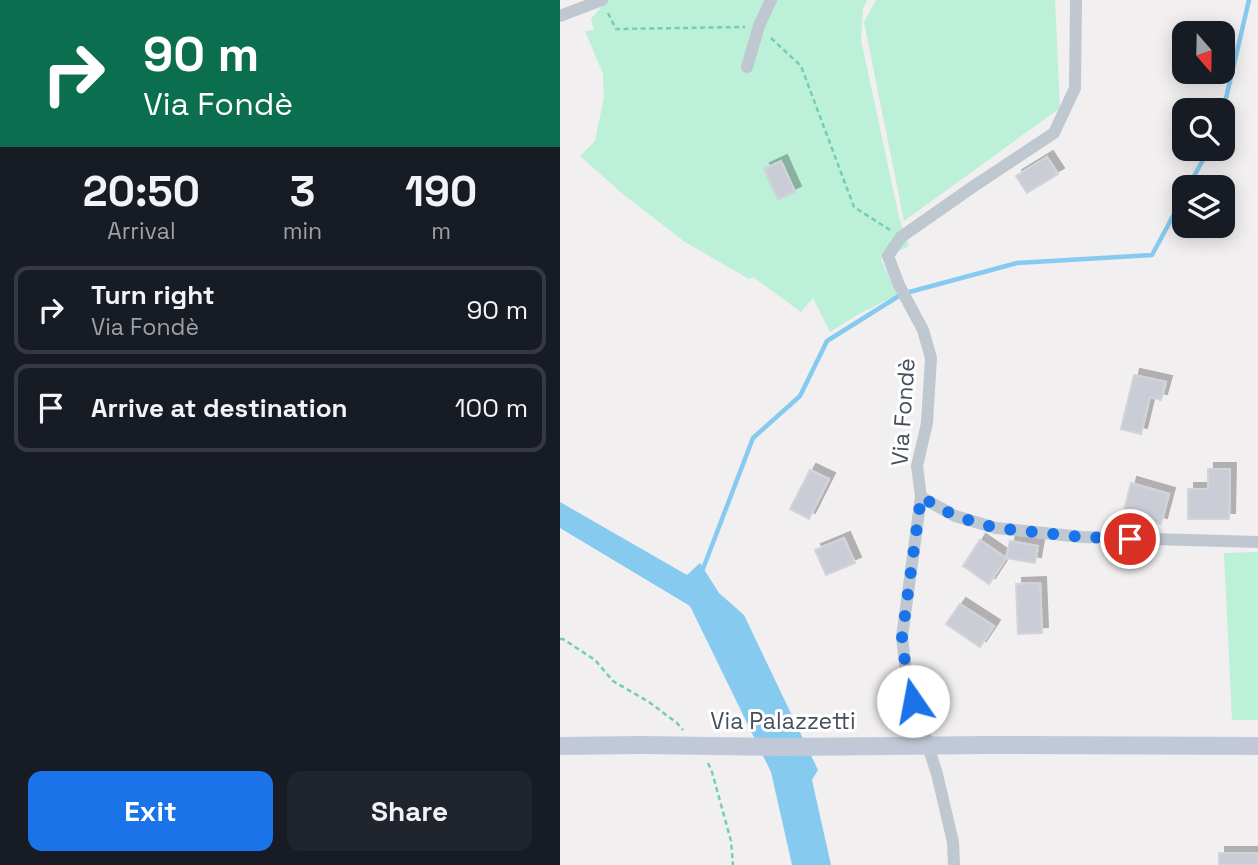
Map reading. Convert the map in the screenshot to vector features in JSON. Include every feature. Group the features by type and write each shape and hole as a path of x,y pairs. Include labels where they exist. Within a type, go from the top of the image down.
{"main road":[{"name":"Via Palazzetti","path":"560,746 1258,746"}],"street":[{"path":"747,68 771,0"},
{"path":"901,237 1054,133 1074,88 1076,0"},
{"path":"560,16 604,5"},
{"name":"Via Fondè","path":"901,237 888,256 899,285 923,330 931,358 927,423 917,466 921,497 955,516 996,528 1082,537 1258,542"},
{"path":"921,497 902,637 907,680 937,774 953,842 954,865"}],"path":[{"path":"604,5 616,29 760,26 801,66 854,207 901,237"},
{"path":"560,639 595,660 613,681 649,702 685,732"},
{"path":"706,759 731,841 733,865"}],"green space":[{"path":"607,0 867,0 863,9 861,40 899,217 909,246 881,259 897,295 830,332 813,298 801,312 753,277 749,279 685,242 624,195 580,156 595,141 604,97 603,74 585,31 594,30 591,19"},
{"path":"876,0 1055,0 1060,108 904,221 864,22"},
{"path":"1258,552 1258,720 1232,720 1224,553"}],"water":[{"path":"560,502 687,575 700,563 719,593 744,615 818,770 812,780 831,865 792,865 771,772 690,606 560,528"}],"building":[{"path":"1047,157 1058,174 1027,193 1016,176"},
{"path":"781,161 795,192 778,200 764,169"},
{"path":"1134,375 1166,382 1161,400 1150,397 1141,434 1121,429"},
{"path":"1208,469 1230,469 1229,519 1188,519 1188,489 1208,489"},
{"path":"810,470 829,479 809,519 790,509"},
{"path":"1131,483 1169,494 1161,524 1123,514"},
{"path":"844,538 855,563 826,575 815,550"},
{"path":"980,540 1006,558 989,584 963,566"},
{"path":"1010,541 1038,546 1035,563 1006,558"},
{"path":"1040,583 1042,633 1018,634 1016,584"},
{"path":"960,604 994,626 980,647 946,624"},
{"path":"1219,853 1258,853 1258,865 1219,865"}],"waterway":[{"path":"1226,98 1249,0"},
{"path":"1195,175 1202,161"},
{"path":"701,574 753,438 800,396 827,341 902,294 1017,263 1152,255 1172,218"}],"route":[{"path":"913,701 907,680 902,637 921,497 955,516 996,528 1130,539"}]}
